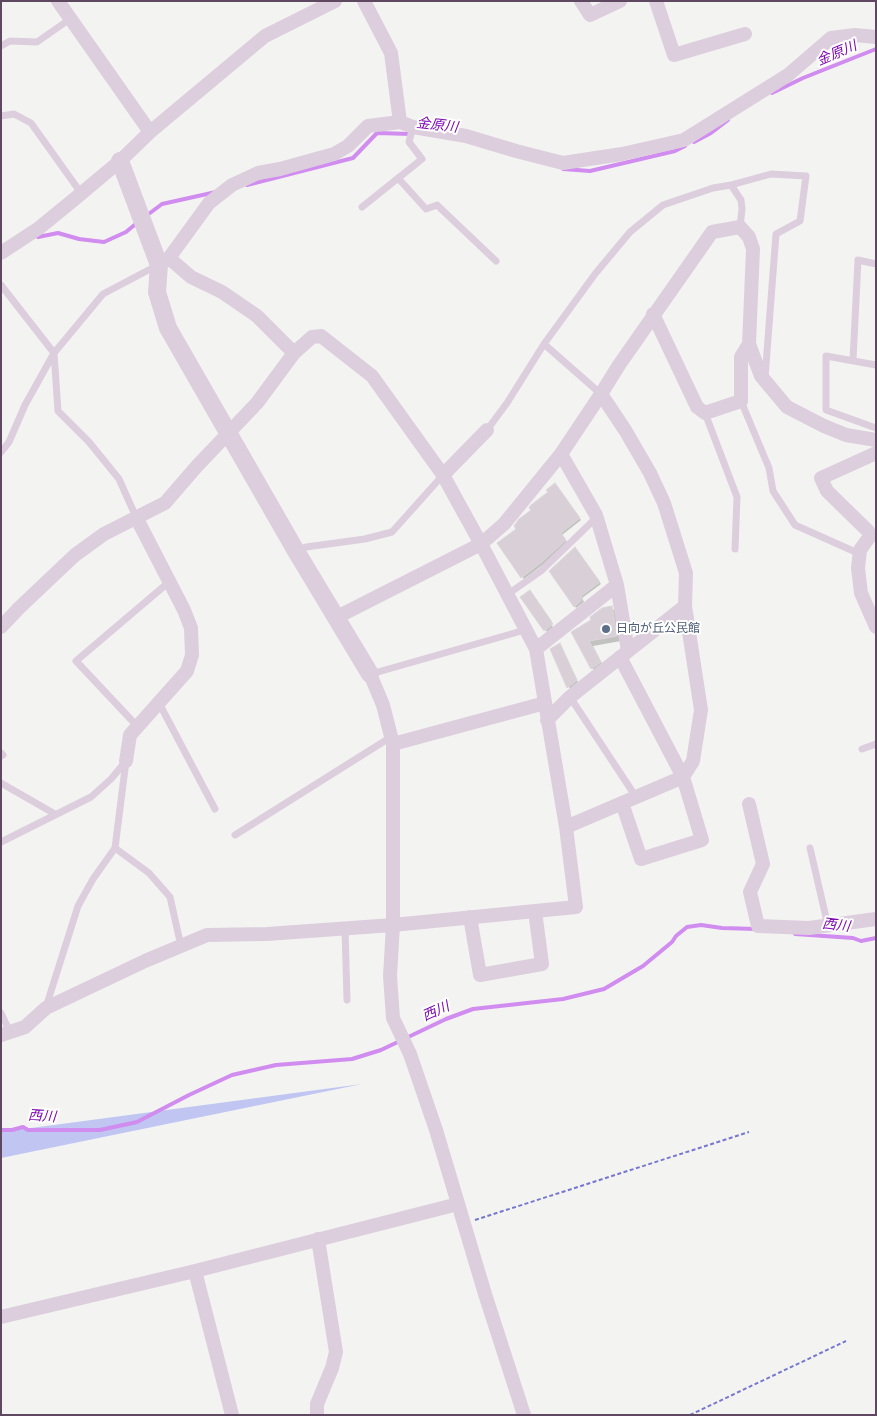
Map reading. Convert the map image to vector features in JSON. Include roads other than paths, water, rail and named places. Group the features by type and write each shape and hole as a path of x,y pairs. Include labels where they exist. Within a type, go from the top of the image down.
{"street":[{"path":"58,1 150,132"},
{"path":"1,253 39,228 81,194 120,161 150,132 265,36 335,1"},
{"path":"364,1 391,53 400,122"},
{"path":"581,1 590,16 620,1"},
{"path":"656,1 674,54 745,34"},
{"path":"524,1415 429,1111 410,1054 393,1018 390,976 392,925 392,740 383,704 370,674 296,551 168,328 157,292 164,261 209,203 232,185 258,173 280,170 334,154 348,146 368,126 400,122 466,136 563,163 622,154 684,140 788,75 831,38 855,35 876,37"},
{"path":"120,161 164,261 222,292 257,316 294,353"},
{"path":"337,617 481,544 504,524 562,454 619,364 712,232 740,227 748,237 752,249 749,344 761,376 787,407 846,435 876,440"},
{"path":"654,314 697,407 705,414 741,401 741,357 749,344"},
{"path":"1,627 76,555 104,534 165,502 257,403 294,353 312,337 321,336 372,376 443,475 536,649 566,827 576,907 392,925 267,934 207,935 46,1008 25,1027 6,1033"},
{"path":"566,827 683,777 693,761 701,710 685,606 686,573 664,503 646,466 601,394"},
{"path":"443,475 487,430"},
{"path":"876,453 821,478 827,491 872,529 870,536 860,550 858,568 861,593 876,627"},
{"path":"562,454 597,517 616,585 624,654 683,777 702,840 641,859 622,803"},
{"path":"126,761 130,734 187,671 192,655 191,628 184,610 136,517"},
{"path":"536,649 616,585"},
{"path":"547,720 570,697 685,606"},
{"path":"392,740 545,703"},
{"path":"749,804 763,864 750,892 758,926 809,928 876,919"},
{"path":"470,917 480,975 542,964 535,911"},
{"path":"1,1317 195,1271 458,1204"},
{"path":"317,1415 317,1404 332,1368 336,1352 318,1239"},
{"path":"195,1271 232,1415"}],"lane":[{"path":"1,46 10,42 37,42 70,19"},
{"path":"1,116 14,114 31,123 81,194"},
{"path":"362,207 422,159 410,142 413,126"},
{"path":"487,430 544,344 595,274 630,232 663,205 704,191 771,174 806,176 800,221 776,234 765,381"},
{"path":"398,178 426,209 437,205 496,262"},
{"path":"731,185 741,200 740,227"},
{"path":"853,360 858,260 876,264"},
{"path":"1,452 9,442 25,406 54,353 103,294 164,261"},
{"path":"1,285 54,353 58,411 89,442 119,479 136,517"},
{"path":"544,344 601,394"},
{"path":"876,365 826,356 826,410 876,428"},
{"path":"741,401 769,468 773,491 795,525 860,554"},
{"path":"705,414 737,498 735,549"},
{"path":"296,551 306,547 365,539 392,532 443,475"},
{"path":"508,594 541,571 597,517"},
{"path":"137,726 76,661 169,582"},
{"path":"370,674 525,630"},
{"path":"570,697 636,797"},
{"path":"159,703 215,810"},
{"path":"235,835 392,740"},
{"path":"862,748 876,744"},
{"path":"1,842 91,797 111,779 126,761"},
{"path":"46,1008 78,906 93,879 115,848 126,761"},
{"path":"1,783 55,814"},
{"path":"115,848 149,873 170,896 181,946"},
{"path":"810,848 828,926"},
{"path":"345,928 346,1000"},
{"path":"1,1013 6,1033"}],"waterway":[{"name":"金原川","path":"772,93 803,78 876,49"},
{"name":"金原川","path":"694,142 711,133 728,120"},
{"name":"金原川","path":"247,185 353,158 377,133 411,134"},
{"name":"金原川","path":"563,169 590,171 675,151 685,146"},
{"name":"金原川","path":"146,216 162,204 216,192"},
{"name":"金原川","path":"38,237 58,233 79,239 104,242 126,232 138,222"},
{"name":"西川","path":"1,1130 23,1127 28,1130 100,1130 137,1122 232,1075 276,1065 352,1059 381,1050 446,1019 473,1009 563,999 604,989 643,966 687,927 701,925 756,929"},
{"name":"西川","path":"795,934 853,938 861,941 876,938"}],"place":[{"name":"日向が丘公民館","path":"606,629"}]}
